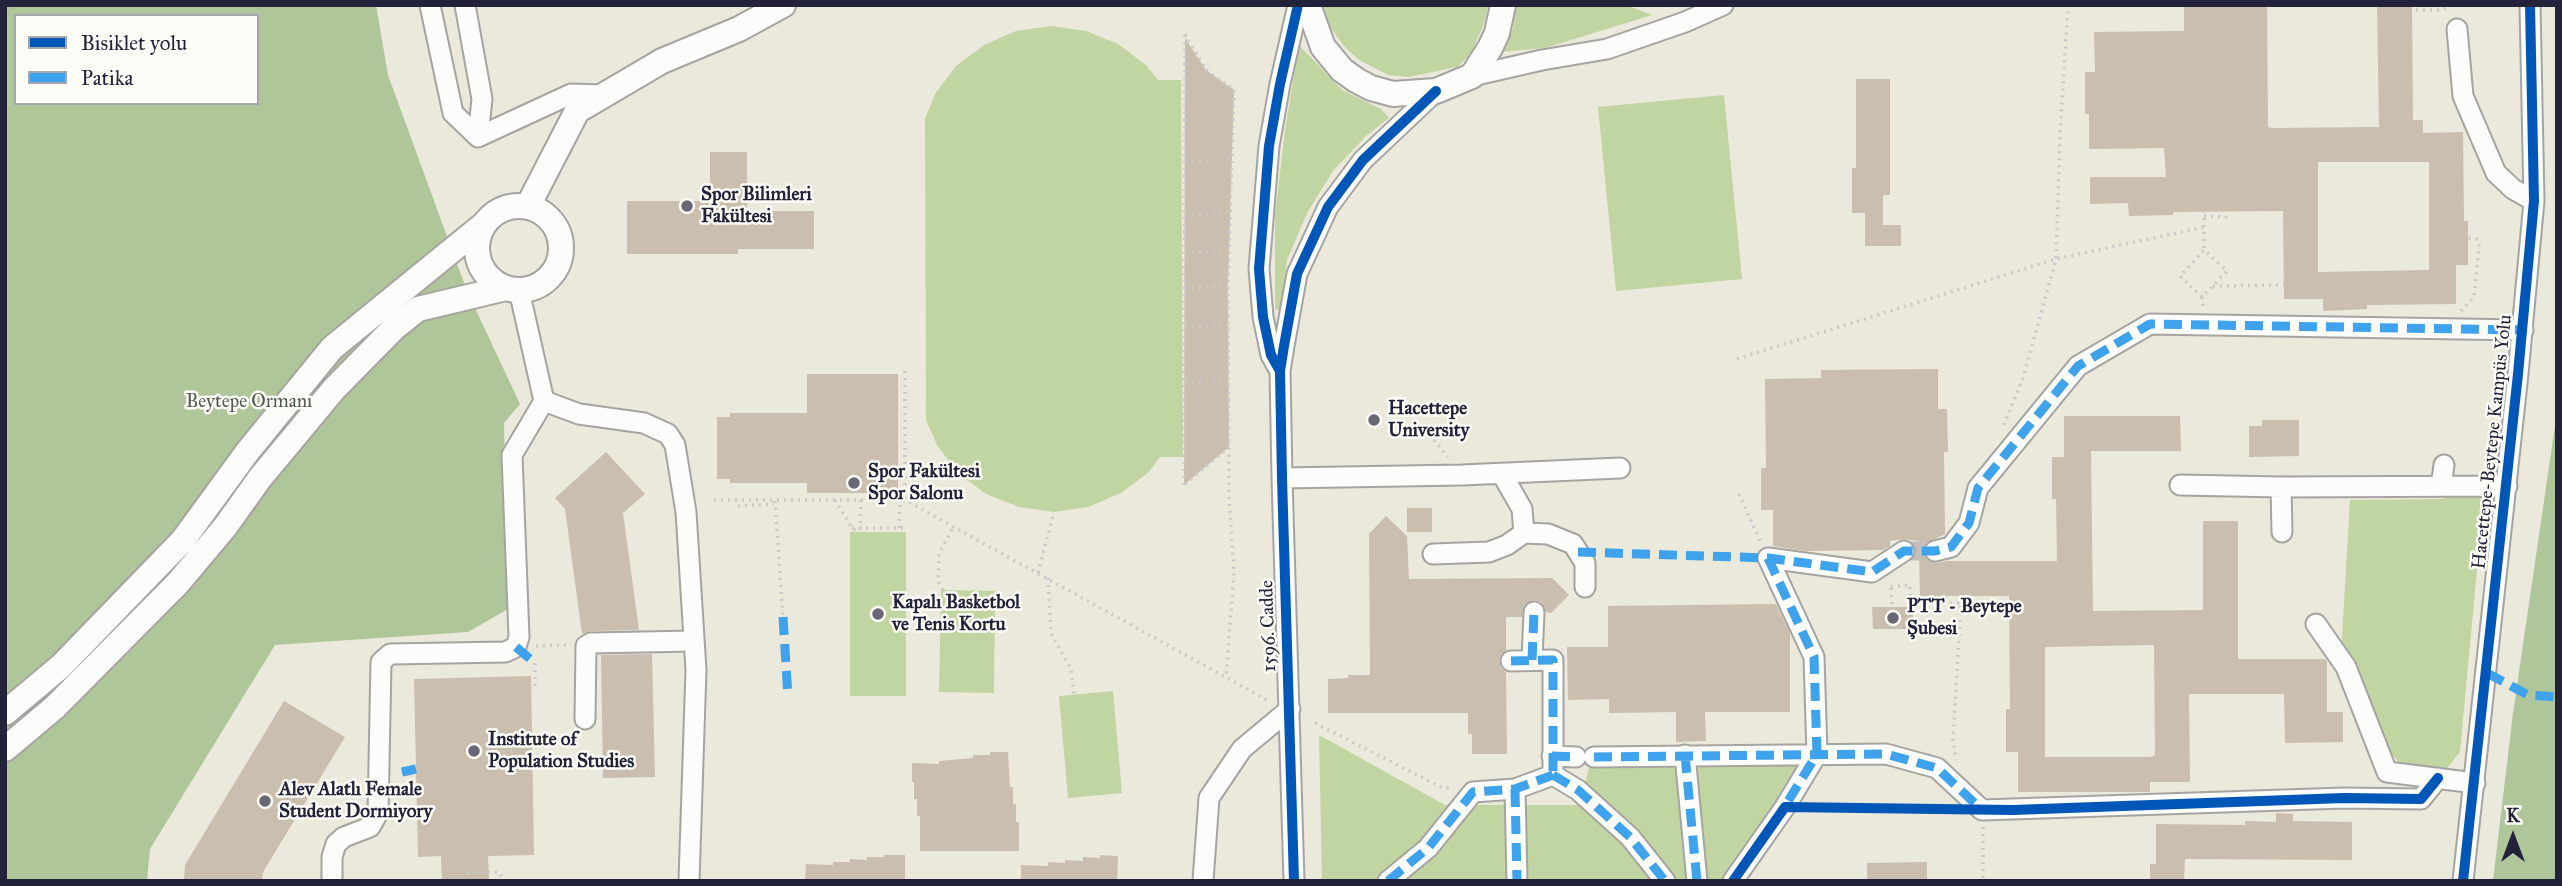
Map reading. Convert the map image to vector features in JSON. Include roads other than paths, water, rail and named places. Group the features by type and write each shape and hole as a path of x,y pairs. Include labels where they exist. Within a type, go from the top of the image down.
{"main road":[{"path":"528,206 577,111 662,61 739,29 783,5"},
{"name":"1596. Cadde","path":"1308,5 1323,47 1342,70 1356,80 1393,94 1436,91 1472,76"},
{"path":"1472,76 1497,33 1503,5"},
{"path":"5,713 61,666 183,540 248,451 332,348 499,211 513,206 528,206 541,211 552,220 559,232 561,259 555,272 545,282 533,288 512,289 418,309 393,329 334,389 178,583 55,708 5,749"},
{"path":"483,225 477,245 478,259 493,282 512,289"}],"street":[{"path":"430,5 453,113 478,137"},
{"path":"465,5 482,99 478,137"},
{"name":"1596. Cadde","path":"1280,371 1271,355 1263,317 1259,269 1269,146 1298,5"},
{"name":"Hacettepe-Beytepe Kampüs Yolu","path":"2463,881 2507,486 2534,201 2530,5"},
{"path":"1472,76 1607,49 1685,22 1706,7"},
{"path":"2457,29 2463,96 2496,173 2513,189 2534,201"},
{"name":"1596. Cadde","path":"1294,881 1280,371 1297,274 1328,207 1363,160 1436,91"},
{"path":"478,137 571,94 603,95"},
{"path":"331,881 331,857 336,844 344,837 370,827 378,813 381,662 390,654 505,652 516,647 519,637 512,455 544,401 512,289"},
{"path":"1935,551 1951,547 1969,523 1978,488 2078,366 2150,324 2523,330"},
{"path":"544,401 579,414 645,423 668,434 675,445 686,512 696,670 689,881"},
{"path":"2441,486 2444,465"},
{"path":"1282,478 1502,474 1620,468"},
{"path":"1502,474 1522,509 1524,533"},
{"path":"2180,485 2507,486"},
{"path":"2281,487 2281,532"},
{"path":"1433,554 1489,552 1507,545 1524,533 1548,534 1573,544 1585,563 1585,587"},
{"path":"1733,881 1785,807 1817,754 1814,657 1768,558 1872,572 1904,551"},
{"path":"1532,660 1534,612"},
{"path":"2316,624 2346,667 2387,772 2475,783"},
{"path":"585,719 586,646 591,643 694,641"},
{"path":"1511,661 1553,660 1553,765 1630,837 1665,881"},
{"path":"1203,881 1209,798 1242,749 1290,709"},
{"path":"1388,881 1428,848 1473,792 1515,789 1553,765 1585,757 1886,754 1937,768 1982,810 2344,798 2421,799 2438,778"},
{"path":"1685,755 1697,881"},
{"path":"1515,789 1517,881"}],"tunnel":[{"path":"1904,551 1935,551"}],"place":[{"name":"Spor Bilimleri Fakültesi","path":"687,206"},
{"name":"Hacettepe University","path":"1374,420"},
{"name":"Spor Fakültesi Spor Salonu","path":"854,483"},
{"name":"Kapalı Basketbol ve Tenis Kortu","path":"878,614"},
{"name":"PTT - Beytepe Şubesi","path":"1893,618"},
{"name":"Institute of Population Studies","path":"474,751"},
{"name":"Alev Alatlı Female Student Dormiyory","path":"265,801"}],"park label":[{"name":"Beytepe Ormanı","path":"249,402"}]}
